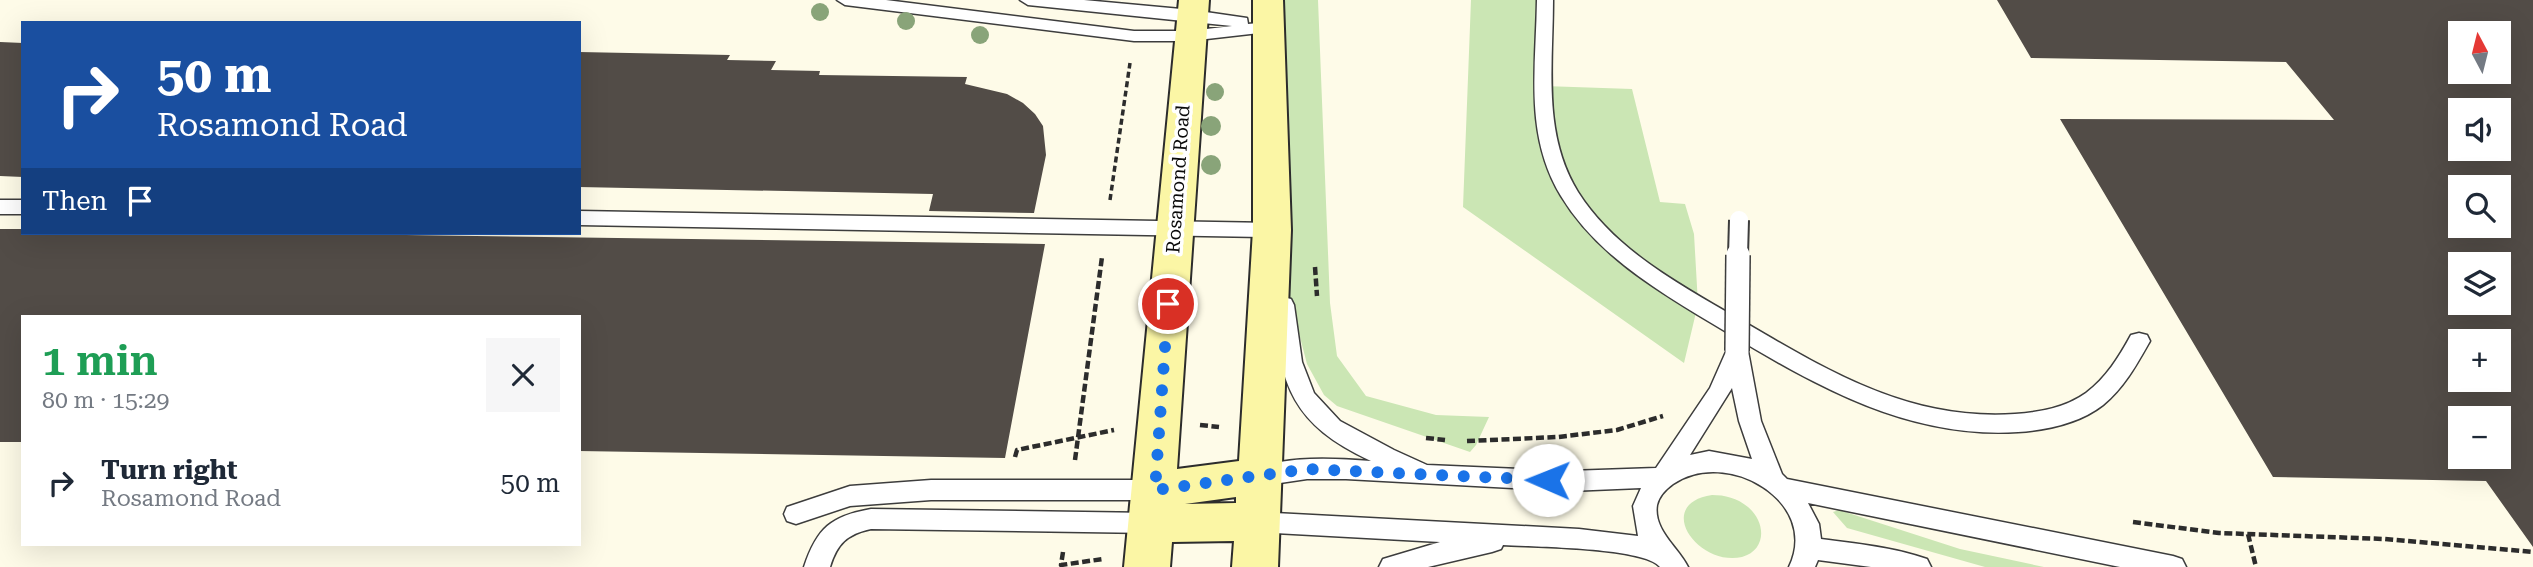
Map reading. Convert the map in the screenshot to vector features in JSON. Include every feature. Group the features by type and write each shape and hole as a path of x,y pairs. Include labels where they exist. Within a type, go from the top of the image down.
{"street":[{"path":"1255,567 1272,230 1268,13"},
{"name":"Rosamond Road","path":"1147,567 1192,17"},
{"path":"1153,507 1259,476"},
{"path":"1153,507 1257,522"}],"lane":[{"path":"845,0 1134,36 1192,17"},
{"path":"1028,0 1192,17 1268,13"},
{"path":"1034,1 1085,0"},
{"path":"1545,0 1545,130 1555,167 1589,221 1620,251 1663,282 1804,369 1888,406 1943,419 1991,425 2033,421 2073,411 2101,393 2124,371 2139,341"},
{"path":"0,207 21,207"},
{"path":"581,218 1272,230 1292,364 1303,395 1319,416 1349,439 1422,473"},
{"path":"1739,220 1737,351 1750,421 1776,484 1804,516 1808,560 1870,556 1918,567"},
{"path":"1668,561 1650,533 1646,516 1650,491 1714,400 1728,376 1737,351"},
{"path":"1259,476 1307,469 1569,481 1663,475 1684,464 1717,460 1740,464 1776,484 2173,567"},
{"path":"796,514 850,496 931,490 1153,507"},
{"path":"817,567 824,545 832,533 847,525 871,519 1153,507"},
{"path":"1257,522 1621,542 1668,561"},
{"path":"1392,567 1452,549 1529,535"}],"path":[{"path":"1314,261 1317,303"},
{"path":"1415,437 1456,442 1558,437 1617,430 1674,412"},
{"path":"1014,465 1017,450 1078,437"},
{"path":"2131,522 2248,534 2385,539 2533,552"},
{"path":"2248,534 2256,567"}],"green space":[{"path":"1268,0 1318,0 1330,303 1337,356 1366,396 1436,415 1489,417 1470,452 1337,406 1324,395 1307,364 1272,230"},
{"path":"1471,0 1544,0 1544,86 1632,89 1660,202 1685,204 1694,234 1698,304 1684,363 1463,207"},
{"path":"1712,495 1735,499 1754,513 1761,528 1761,535 1760,542 1750,553 1742,557 1726,558 1710,553 1688,533 1684,521 1686,510 1695,501"},
{"path":"1839,510 1960,549 2044,567 1985,567 1847,528 1833,512"}],"building":[{"path":"1997,0 2533,0 2533,547 2486,481 2273,477 2060,119 2334,120 2286,62 2031,58"},
{"path":"0,42 21,43 21,177 0,176"},
{"path":"581,52 730,55 727,60 776,61 771,70 820,71 819,75 967,77 965,84 1007,94 1035,114 1043,126 1046,155 1034,213 929,211 933,194 581,187"},
{"path":"0,229 21,229 21,235 409,235 1045,244 1005,458 581,451 581,315 21,315 21,442 0,442"}],"route":[{"path":"1168,304 1155,490 1307,469 1548,480"}]}
